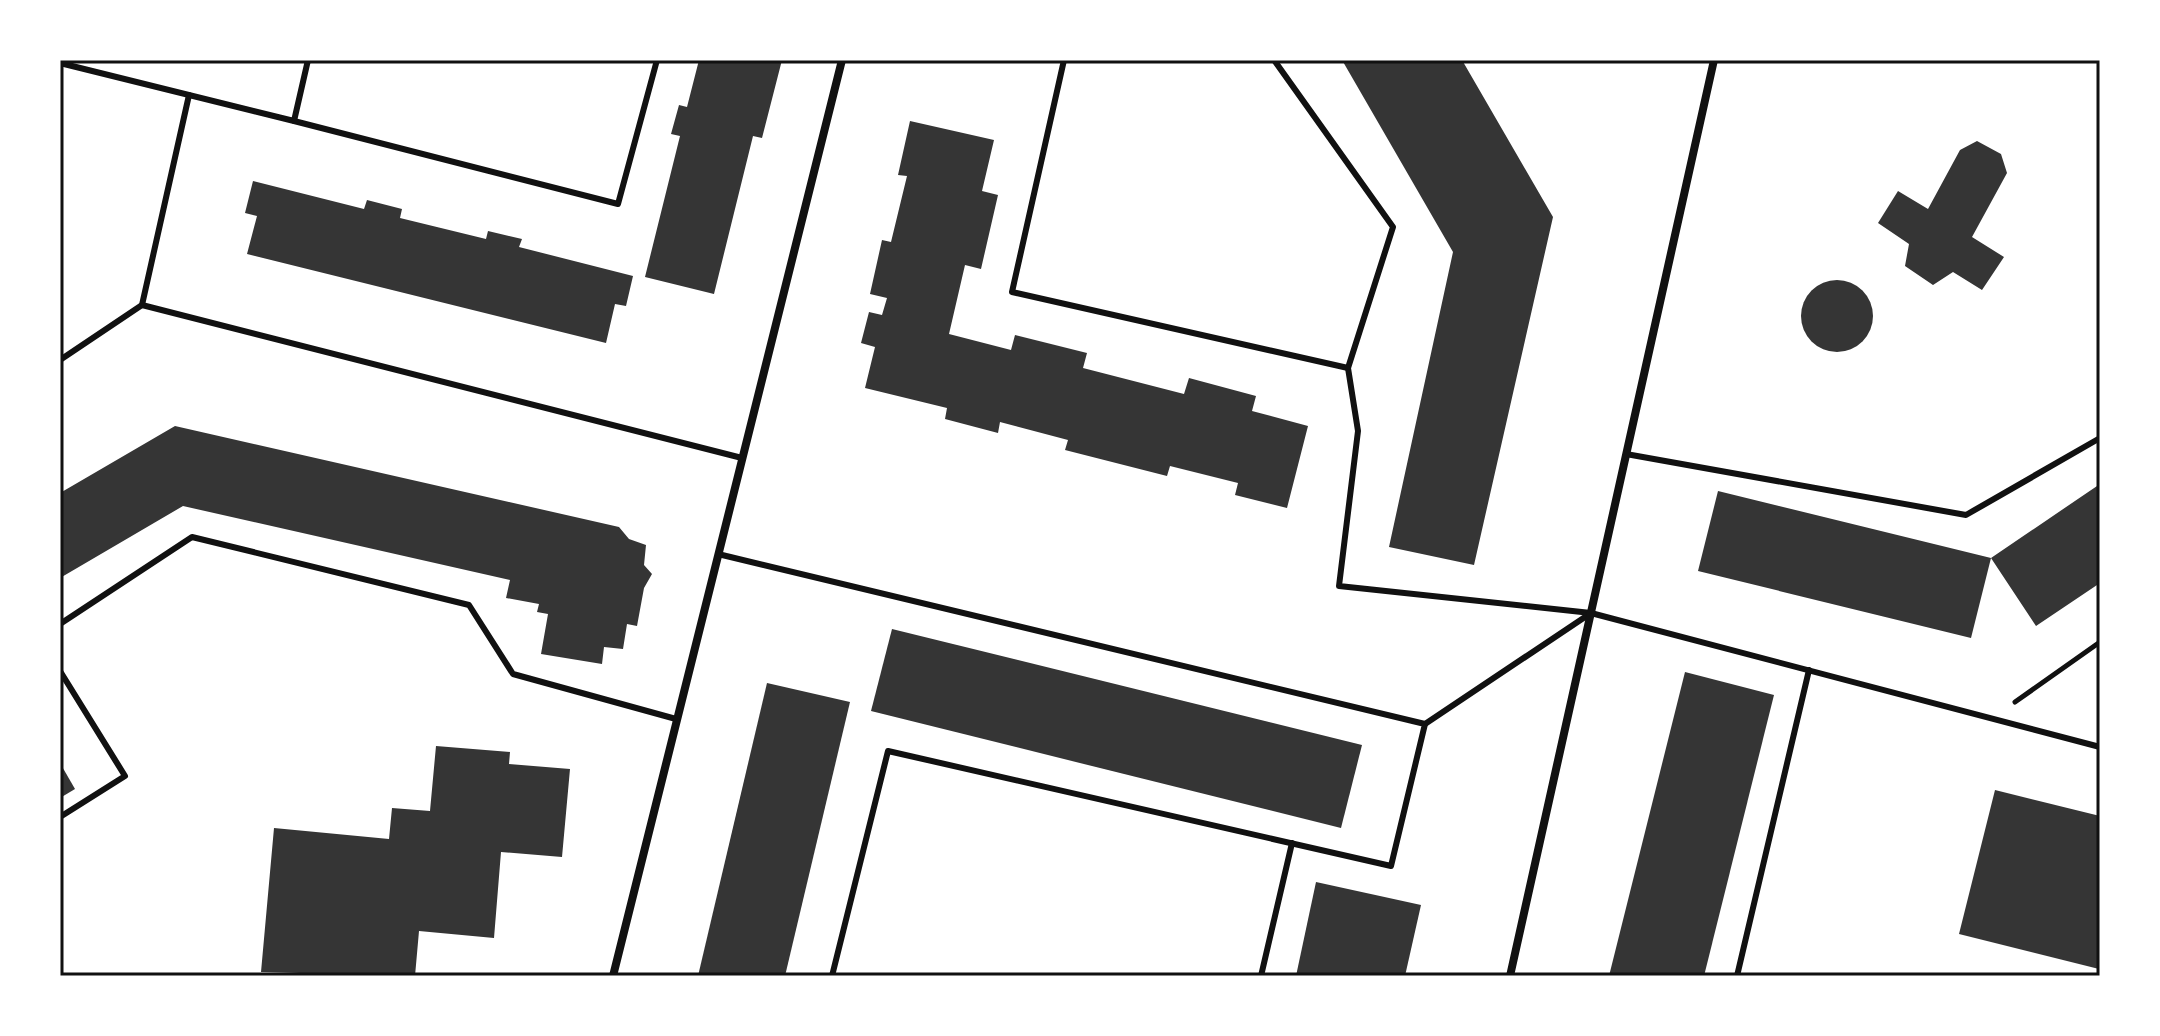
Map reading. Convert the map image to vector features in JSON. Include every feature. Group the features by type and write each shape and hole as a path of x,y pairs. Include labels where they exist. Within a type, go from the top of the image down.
{"street":[{"path":"613,976 842,60"},
{"path":"1510,976 1714,60"}],"lane":[{"path":"294,121 308,60"},
{"path":"60,63 618,204 657,60"},
{"path":"1064,60 1012,292 1348,368"},
{"path":"1274,60 1393,227 1348,368 1358,431 1339,586 1591,613 2100,747"},
{"path":"60,360 142,305 189,95"},
{"path":"142,305 742,458"},
{"path":"1626,454 1966,515 2100,438"},
{"path":"60,624 192,537 469,605 513,674 676,719"},
{"path":"718,554 1425,724"},
{"path":"832,976 888,751 1391,866 1425,724 1591,613"},
{"path":"1737,976 1809,670"},
{"path":"60,671 125,776 60,817"},
{"path":"1261,976 1292,843"}],"path":[{"path":"1991,719 2100,642"}],"building":[{"path":"699,60 782,60 762,138 753,136 714,294 645,277 680,136 671,134 679,105 687,107"},
{"path":"1342,60 1462,60 1553,217 1474,565 1389,547 1453,252"},
{"path":"910,121 994,140 982,191 998,195 981,269 965,265 949,334 1011,350 1015,335 1087,353 1083,368 1184,394 1189,378 1256,396 1252,411 1308,426 1287,508 1235,495 1238,483 1170,466 1167,476 1065,450 1068,440 1000,422 998,433 945,419 947,408 865,388 875,347 861,343 869,312 882,315 887,298 870,294 882,240 891,242 907,176 898,175"},
{"path":"1977,141 2001,154 2007,173 1972,237 2004,257 1982,290 1953,272 1933,285 1905,266 1909,244 1878,223 1898,191 1928,209 1960,150"},
{"path":"253,181 364,209 367,200 402,209 400,218 486,239 488,231 522,239 519,247 633,276 626,306 615,304 606,343 247,254 257,216 245,213"},
{"path":"1837,280 1857,286 1867,296 1873,316 1867,336 1857,346 1837,352 1817,346 1807,336 1801,316 1807,296 1817,286"},
{"path":"175,426 619,527 629,539 646,545 644,565 652,574 644,588 637,626 627,624 623,649 604,647 602,664 541,654 548,614 537,612 539,604 506,598 510,580 183,506 60,578 60,493"},
{"path":"2100,484 2100,583 2036,626 1991,558"},
{"path":"1718,491 1991,558 1971,638 1698,571"},
{"path":"892,629 1362,745 1341,828 871,711"},
{"path":"1685,672 1774,695 1704,976 1609,976"},
{"path":"767,683 850,702 785,976 698,976"},
{"path":"436,746 510,752 509,764 570,769 562,857 501,852 494,938 419,931 415,976 261,972 274,828 389,839 392,808 430,811"},
{"path":"60,763 75,789 60,798"},
{"path":"1995,790 2100,816 2099,969 1959,934"},
{"path":"1316,882 1421,905 1405,976 1296,976"}]}
